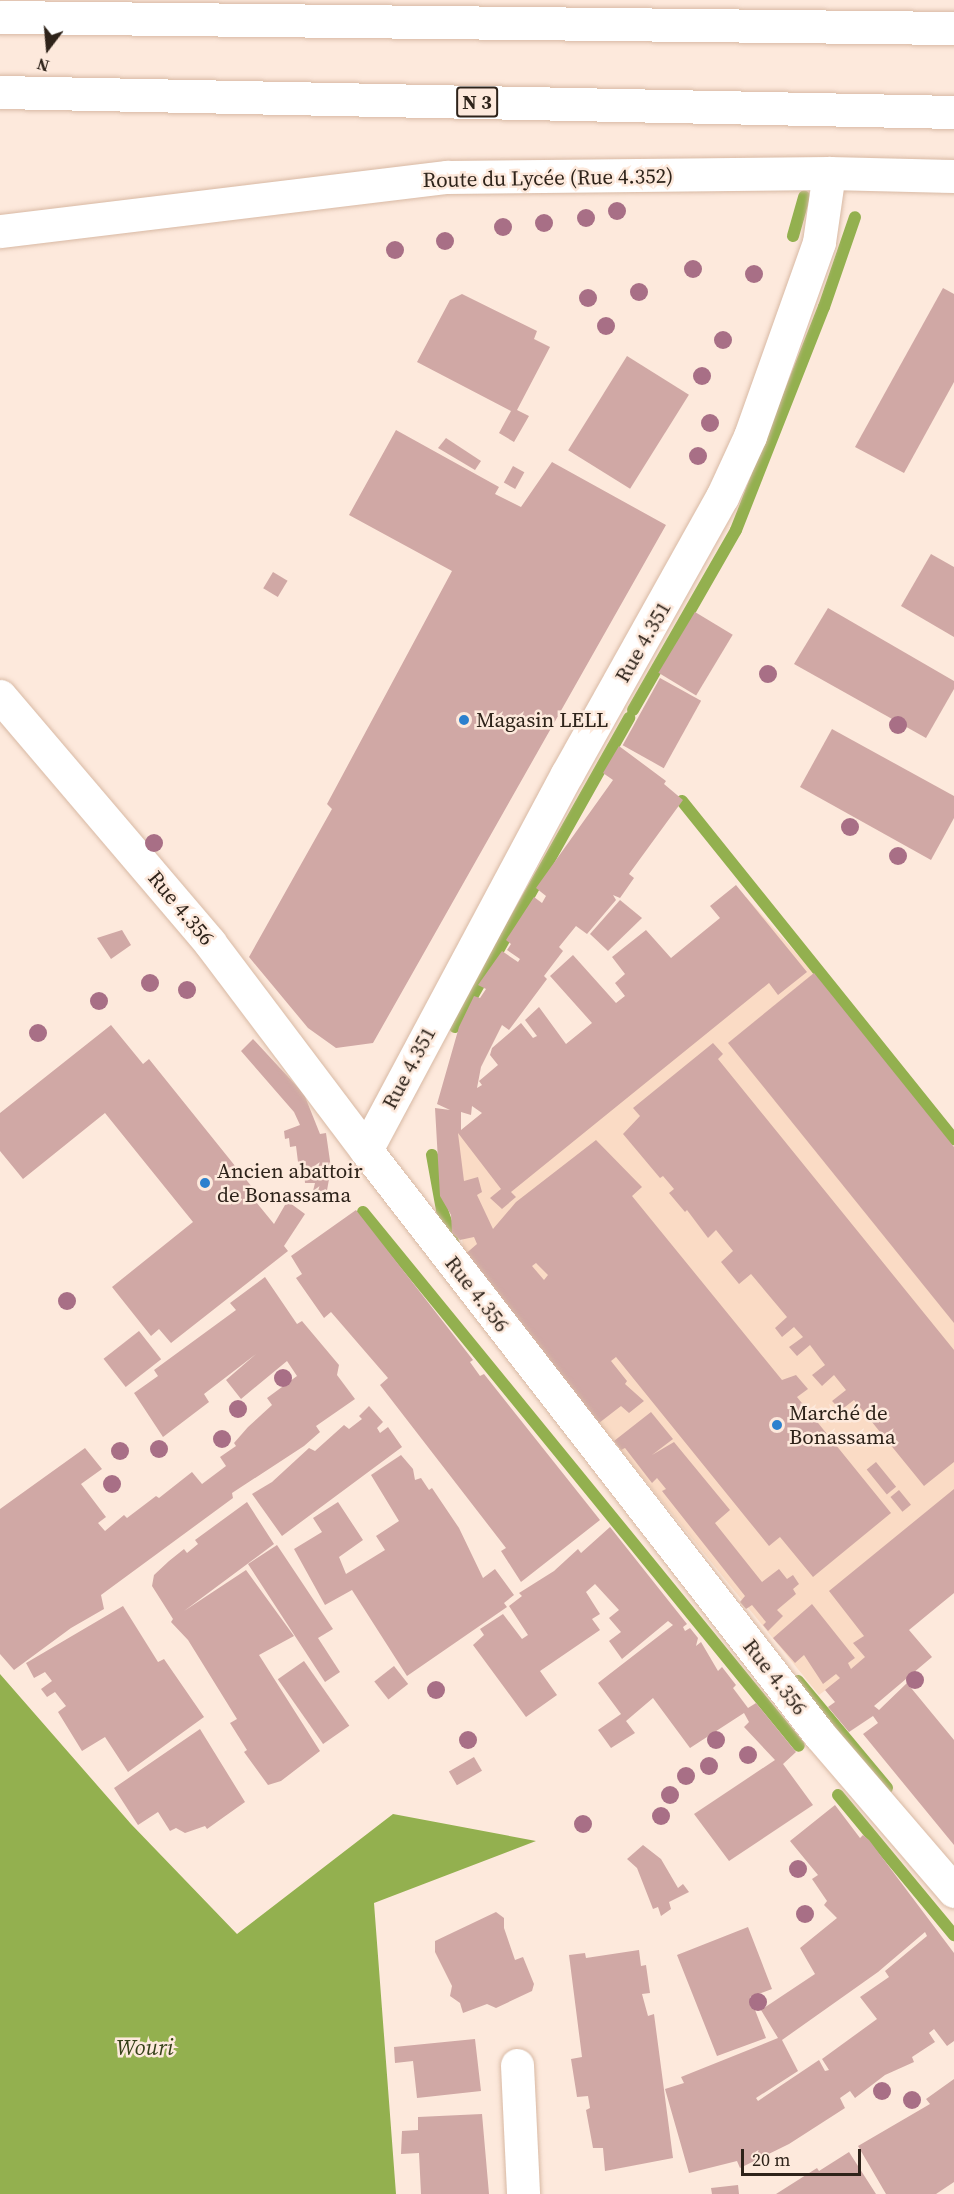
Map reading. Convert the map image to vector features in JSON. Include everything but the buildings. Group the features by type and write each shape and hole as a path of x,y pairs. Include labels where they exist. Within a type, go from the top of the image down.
{"main road":[{"path":"0,17 954,28"},
{"name":"N 3","path":"0,92 954,112"},
{"name":"Route du Lycée (Rue 4.352)","path":"0,231 447,177 829,173 954,176"},
{"name":"Rue 4.351","path":"366,1150 567,774 722,497 750,436 819,242 829,173"},
{"name":"Rue 4.356","path":"0,696 210,943 366,1150 819,1734 954,1891"},
{"path":"517,2065 524,2194"}],"shaded area":[{"name":"Marché de Bonassama","path":"746,897 814,973 954,1147 954,1593 819,1695 463,1256 458,1133"}],"water":[{"name":"Wouri","path":"0,1674 131,1824 237,1934 393,1814 536,1841 374,1903 396,2194 0,2194"}],"waterway":[{"path":"793,236 804,197"},
{"path":"633,710 736,530 824,307 855,217"},
{"path":"455,1027 629,718"},
{"path":"682,801 954,1139"},
{"path":"432,1155 442,1210 454,1244"},
{"path":"363,1212 799,1746"},
{"path":"798,1681 887,1788"},
{"path":"838,1795 954,1935"}],"place":[{"name":"Magasin LELL","path":"464,720"},
{"name":"Ancien abattoir de Bonassama","path":"205,1183"},
{"name":"Marché de Bonassama","path":"777,1425"}]}
